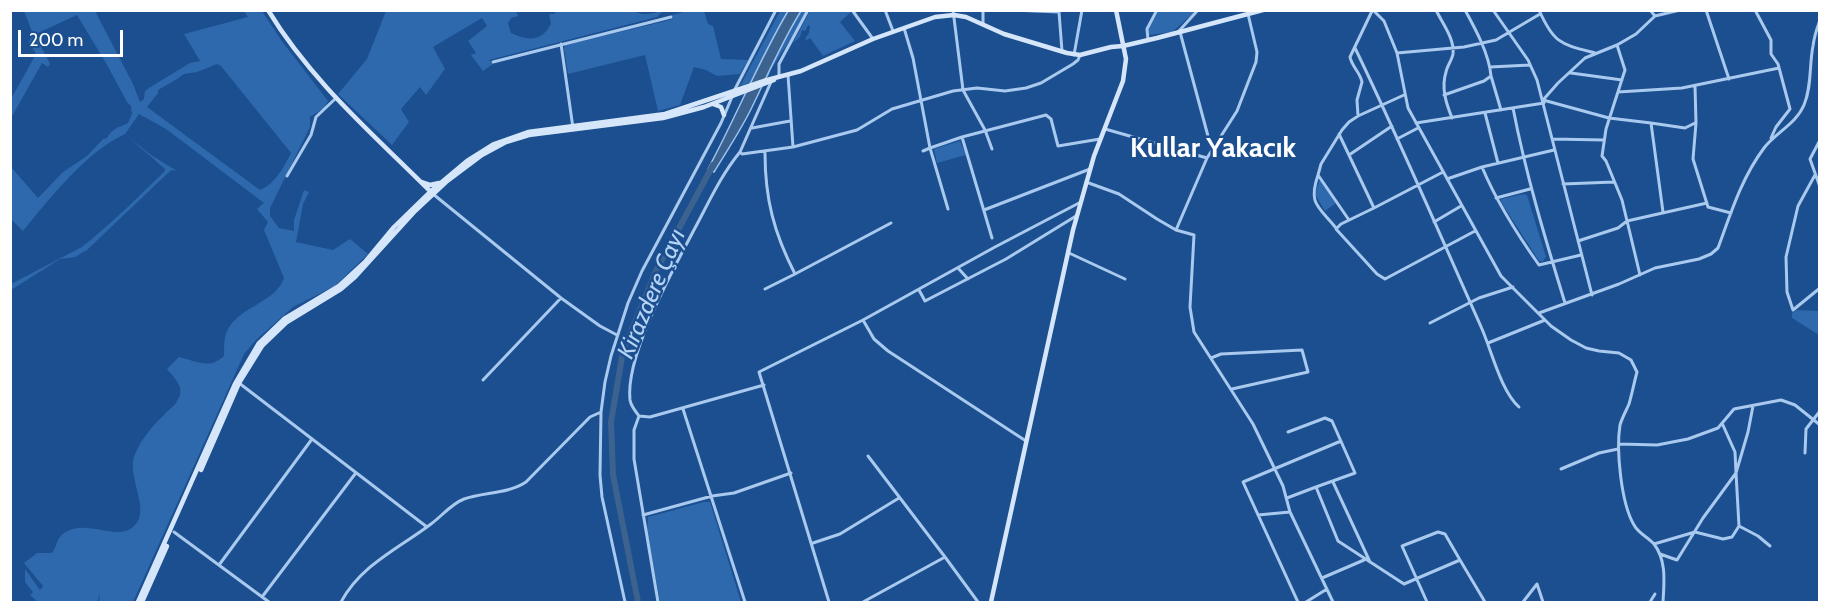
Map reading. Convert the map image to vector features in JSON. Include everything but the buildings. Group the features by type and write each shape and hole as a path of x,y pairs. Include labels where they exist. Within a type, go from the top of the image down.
{"main road":[{"path":"268,10 303,61 335,99 431,193"},
{"path":"991,603 1077,216 1100,139 1123,81 1126,65 1116,10"},
{"path":"140,603 235,384 259,344 284,319 353,275 394,227 422,199 482,154 506,142 530,135 655,117 700,104 788,75 904,27 953,13 1004,34 1077,55 1179,33 1263,10"},
{"path":"140,603 174,532 239,383 262,346 286,322 341,289 355,277 440,183 472,157 502,140 528,132 657,120 713,104 736,92"},
{"path":"713,104 721,107 724,115"},
{"path":"419,180 430,185 440,183"},
{"path":"419,180 422,199"}],"street":[{"path":"625,603 602,497 599,444 601,412 611,356 628,303 642,271 736,92 776,10"},
{"path":"779,77 779,64 808,10"},
{"path":"852,10 873,39"},
{"path":"885,10 893,31"},
{"path":"982,10 983,24"},
{"path":"1013,10 1059,11 1062,52"},
{"path":"740,152 746,154 793,147 862,128 888,110 963,90 982,88 1009,91 1032,87 1075,62 1082,10"},
{"path":"1148,40 1147,29 1157,10"},
{"path":"1198,10 1179,33 1212,151"},
{"path":"1358,116 1358,100 1362,82 1351,64 1350,57 1373,10 1384,21 1397,53 1404,95 1415,123 1501,276 1545,320 1570,340 1586,348 1619,353 1630,360 1637,372 1620,424 1618,446 1627,505 1634,526 1644,538 1653,544 1664,573 1663,603"},
{"path":"1436,10 1450,37 1452,47 1453,54 1444,81 1444,95 1452,118"},
{"path":"1465,10 1490,67 1501,110"},
{"path":"1493,10 1531,65 1544,102 1554,150 1592,295"},
{"path":"1650,10 1655,16"},
{"path":"1544,102 1558,83 1585,58 1617,45 1636,34 1655,16 1680,10"},
{"path":"1706,10 1729,80"},
{"path":"1539,313 1592,295 1654,268 1711,254 1718,248 1745,177 1790,109 1779,68 1771,54 1771,40 1755,10"},
{"path":"1397,53 1464,47 1496,39 1539,12 1547,30 1554,38 1573,47 1595,53"},
{"path":"953,13 963,90 985,130 992,149"},
{"path":"1176,230 1207,158 1237,111 1256,62 1257,52 1248,14"},
{"path":"493,62 671,17"},
{"path":"1769,142 1797,117 1803,107 1808,93 1812,48 1820,20"},
{"path":"904,27 922,100 930,148 948,209"},
{"path":"561,44 573,128"},
{"path":"1617,45 1625,70 1604,140 1602,156 1627,220 1640,274"},
{"path":"1355,48 1488,343 1510,399 1519,407"},
{"path":"1490,67 1531,65"},
{"path":"1618,92 1682,88 1779,68"},
{"path":"1571,73 1622,80"},
{"path":"788,75 793,147"},
{"path":"1444,95 1484,81 1491,76"},
{"path":"639,416 631,403 631,381 650,319 697,224 752,128 768,82"},
{"path":"1695,86 1696,123 1693,159 1708,207 1731,213"},
{"path":"1404,95 1358,116 1349,122 1339,134 1321,164 1313,194 1316,203 1336,229 1377,274 1385,279 1475,231"},
{"path":"287,176 312,135 316,117 335,99"},
{"path":"1415,123 1544,102 1610,118 1685,128 1696,123"},
{"path":"1514,108 1522,158 1530,189 1565,304"},
{"path":"1485,112 1498,163"},
{"path":"923,151 985,130 1046,115 1051,119 1058,146 1100,139"},
{"path":"752,128 790,121"},
{"path":"1651,123 1663,212"},
{"path":"1349,155 1392,126"},
{"path":"1397,139 1418,128"},
{"path":"1104,129 1207,158"},
{"path":"1339,134 1374,208"},
{"path":"962,137 992,238"},
{"path":"1552,139 1604,140"},
{"path":"1820,140 1810,159 1820,187"},
{"path":"1447,179 1482,167 1554,150"},
{"path":"765,152 766,188 770,211 780,241 795,273"},
{"path":"1482,167 1513,228 1539,265 1581,255"},
{"path":"984,210 1090,169"},
{"path":"1336,229 1349,220 1443,172"},
{"path":"1815,175 1798,206 1786,257 1787,292 1793,310 1820,288"},
{"path":"1318,176 1349,220"},
{"path":"1086,182 1119,194 1176,230 1194,235 1190,319 1194,332 1254,424 1287,498 1290,512 1333,603"},
{"path":"1563,184 1614,182"},
{"path":"1496,198 1530,189"},
{"path":"431,193 561,298 600,326 617,335"},
{"path":"829,603 759,372 863,320 1081,202"},
{"path":"1578,241 1618,228 1627,220 1707,202"},
{"path":"1434,222 1462,206"},
{"path":"919,290 925,300 1020,251 1031,242 1077,216"},
{"path":"765,289 891,224"},
{"path":"1069,253 1125,279"},
{"path":"958,268 968,279"},
{"path":"1430,323 1496,291 1513,287"},
{"path":"483,380 561,298"},
{"path":"863,320 874,339 888,351 1026,441"},
{"path":"1488,343 1545,320"},
{"path":"1212,358 1221,354 1302,350 1308,372 1232,389"},
{"path":"239,383 427,527"},
{"path":"639,416 650,417 764,385"},
{"path":"1561,469 1618,446 1657,445 1688,439 1718,428 1734,409 1781,400 1796,405 1820,425"},
{"path":"1658,554 1677,560 1736,473 1753,406"},
{"path":"683,408 745,603"},
{"path":"1805,453 1806,429 1820,411"},
{"path":"341,603 351,584 367,569 462,500 514,488 526,482 590,417 601,412"},
{"path":"639,416 634,430 633,444 642,515 658,603"},
{"path":"1287,498 1355,473 1332,421 1325,418 1288,432"},
{"path":"1653,544 1695,532 1723,539 1732,537 1739,526 1735,452 1722,423"},
{"path":"219,565 312,439"},
{"path":"1298,603 1243,482 1341,441"},
{"path":"868,456 978,603"},
{"path":"642,515 712,496 745,490 791,473"},
{"path":"262,597 355,474"},
{"path":"1333,482 1370,563"},
{"path":"1316,487 1338,541 1404,584 1460,560"},
{"path":"812,543 846,531 899,498"},
{"path":"1258,515 1290,512"},
{"path":"1739,526 1758,536 1770,546"},
{"path":"174,532 269,603"},
{"path":"1427,603 1402,546 1438,532 1445,534 1485,603"},
{"path":"863,603 945,557"},
{"path":"1322,578 1365,559"},
{"path":"1523,603 1537,584 1543,603"},
{"path":"1306,603 1327,589"},
{"path":"1650,603 1654,594"}],"shaded area":[{"path":"849,10 851,12 840,22 855,41 823,56 810,38 805,39 809,33 810,26 808,25 793,43 810,11"},
{"path":"24,11 95,11 140,102 149,88 190,63 200,61 184,34 248,17 244,11 262,11 281,40 328,101 324,108 310,117 310,127 270,208 270,216 279,228 294,231 294,220 304,190 309,192 303,204 296,242 333,250 350,239 368,254 335,286 293,307 244,354 133,602 99,602 100,594 97,602 38,602 30,595 33,592 25,582 25,569 40,590 43,586 24,563 37,553 52,553 61,536 72,529 90,528 118,532 133,527 140,512 133,472 135,454 148,432 175,404 180,394 179,385 167,369 179,357 208,364 224,356 225,337 229,327 244,312 272,294 284,278 264,230 268,222 257,209 264,203 166,129 139,114 125,134 96,152 70,177 23,231 11,219 11,167 38,198 63,172 87,156 114,130 128,123 132,114 131,106 77,15 38,33 36,37 50,64 48,67 42,63 11,118 11,99 36,54 29,42 33,34","holes":["217,64 291,153 275,179 260,190 147,107 158,90 184,74 197,72"]},
{"path":"386,11 516,11 518,16 511,18 508,23 511,33 523,38 534,38 547,30 551,24 549,14 557,11 634,11 645,14 663,11 657,17 489,60 493,64 483,71 471,55 476,53 468,41 487,26 482,18 433,47 445,69 426,95 420,87 401,109 409,122 392,145 338,94 367,59"},
{"path":"688,11 704,11 708,24 713,26 721,59 748,60 740,74 717,76 694,67 680,105 658,111 645,55 568,74 565,45 670,20 673,18 672,15"},
{"path":"780,11 788,11 749,83 740,86"},
{"path":"788,11 801,11 745,121 714,172 708,169"},
{"path":"801,11 807,11 769,76 765,78"},
{"path":"1159,11 1196,11 1172,32 1149,35 1148,30"},
{"path":"125,134 151,155 177,171 169,172 87,250 75,257 60,259 11,290 11,284 82,247 165,169"},
{"path":"960,141 966,155 937,163 934,149"},
{"path":"1319,181 1336,203 1325,211 1315,194"},
{"path":"1527,195 1546,257 1542,262 1539,261 1501,202 1501,199"},
{"path":"1797,310 1819,311 1819,335 1792,318 1792,313"},
{"path":"710,502 741,602 660,602 647,531 648,517"}],"waterway":[{"name":"Kirazdere Çayı","path":"638,602 613,475 611,422 623,351 656,271 713,165"}],"district":[{"name":"Kullar Yakacık","path":"1213,149"}]}
